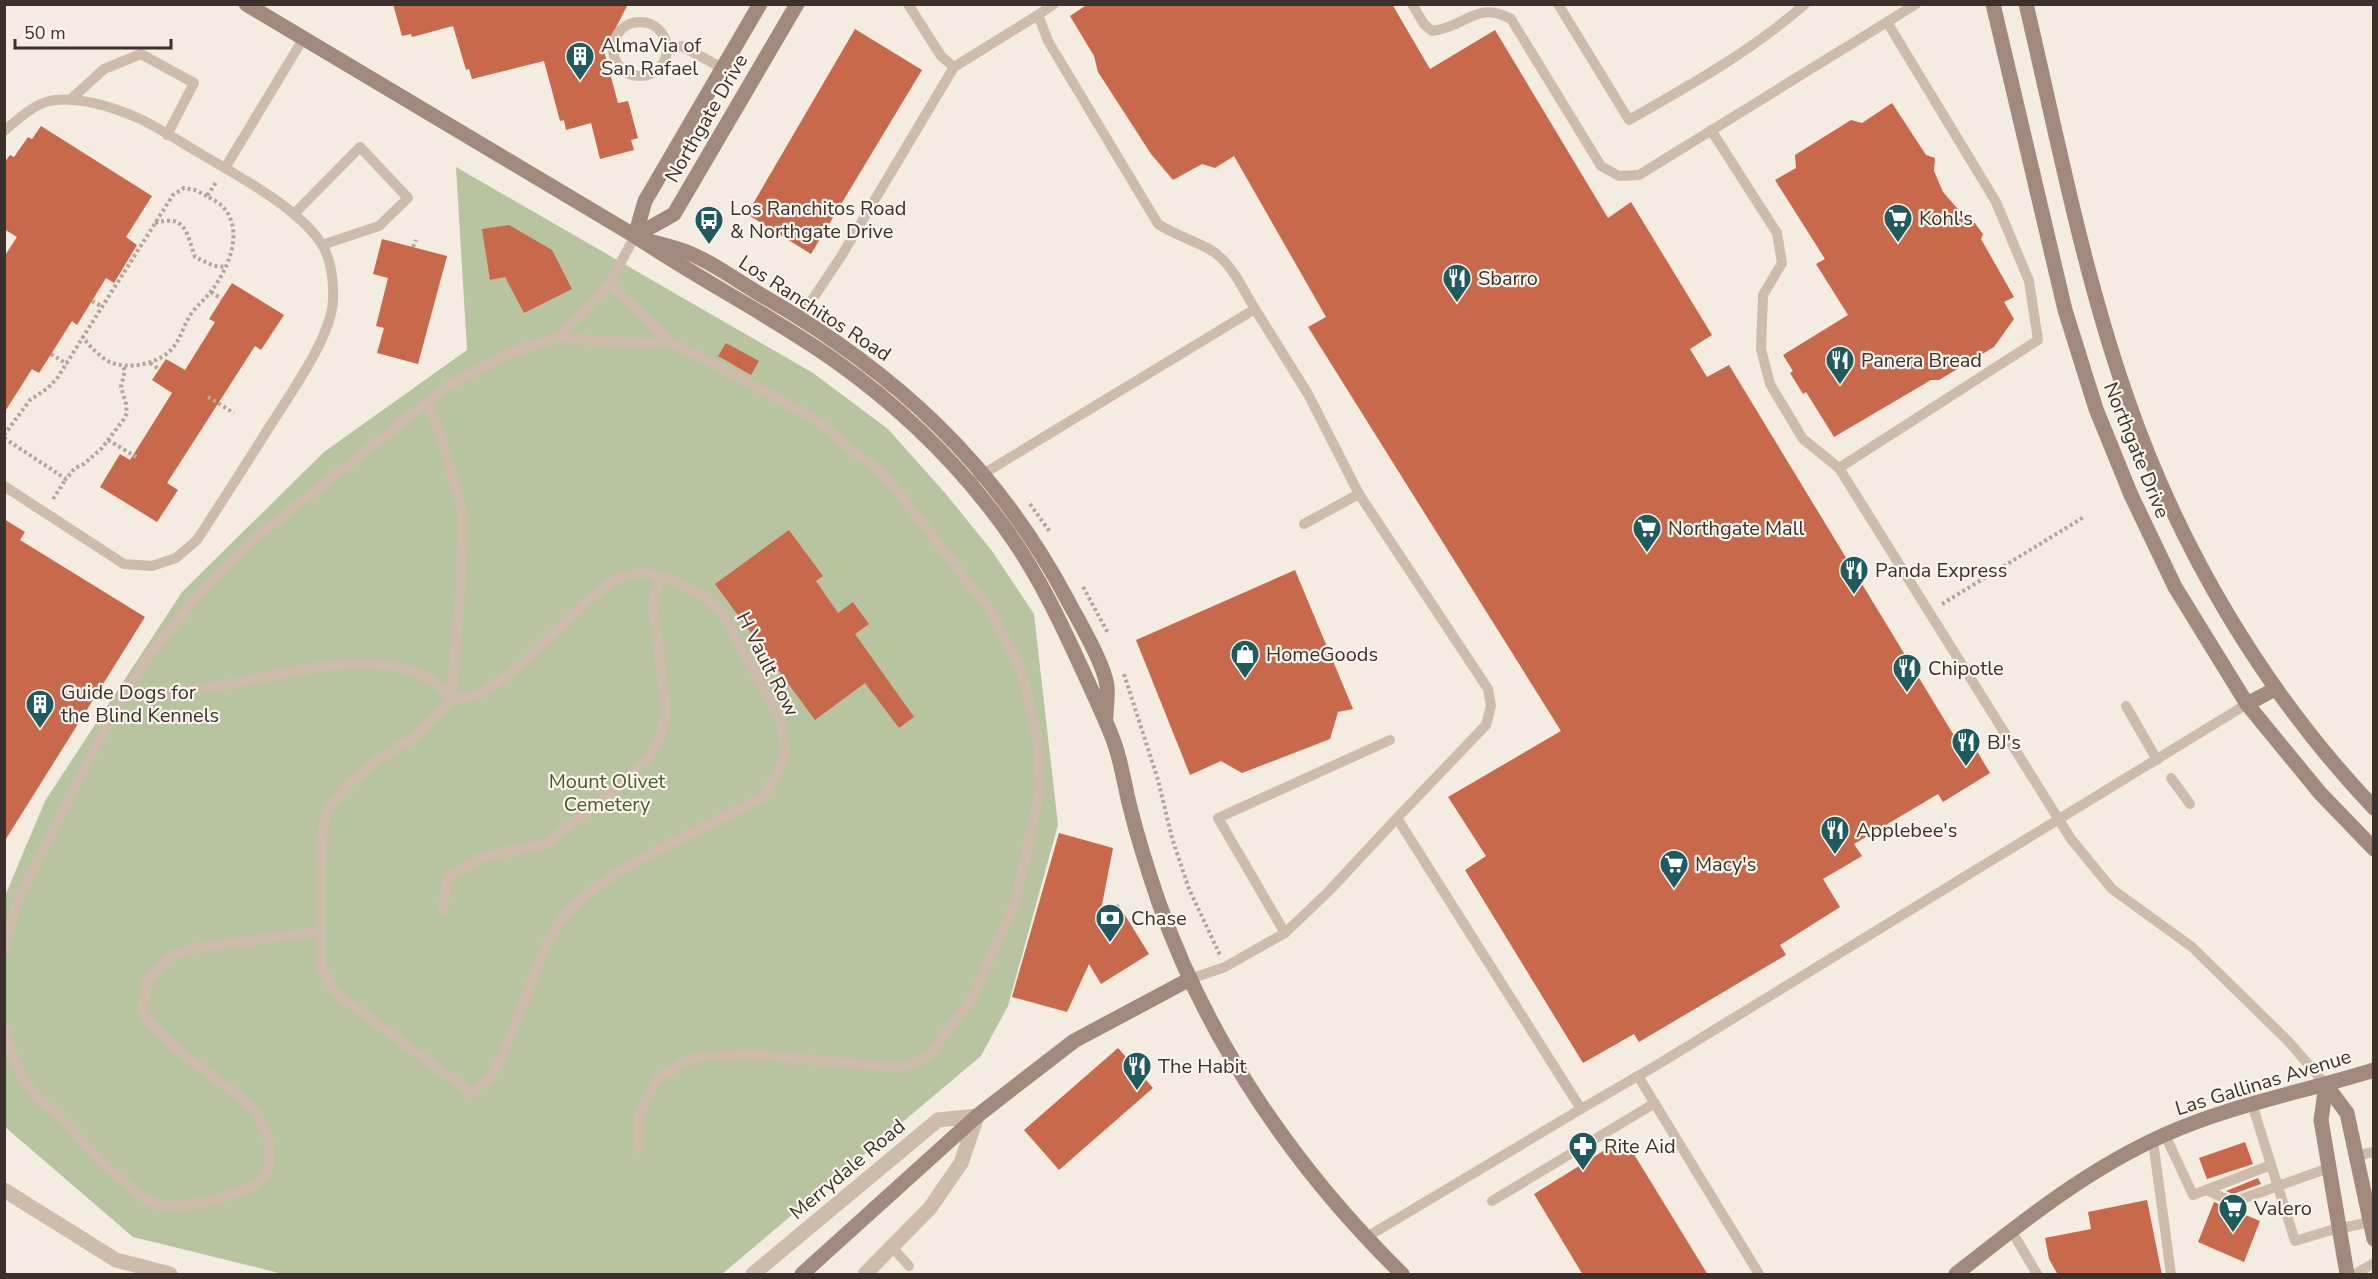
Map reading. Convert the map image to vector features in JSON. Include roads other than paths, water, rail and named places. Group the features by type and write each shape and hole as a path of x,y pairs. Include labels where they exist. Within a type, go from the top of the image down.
{"main road":[{"name":"Los Ranchitos Road","path":"246,4 265,9 303,39 635,236 678,265 775,322 835,361 884,398 971,483 1006,530 1038,581 1076,652 1117,751 1143,857 1160,907 1190,979"},
{"name":"Northgate Drive","path":"635,236 645,201 760,4"},
{"name":"Northgate Drive","path":"635,236 674,214 797,4"},
{"name":"Northgate Drive","path":"1993,4 2065,310 2096,408 2130,495 2175,587 2247,704 2320,793 2373,849"},
{"name":"Northgate Drive","path":"2026,4 2097,301 2126,397 2160,482 2199,562 2275,689 2327,755 2373,807"},
{"name":"Los Ranchitos Road","path":"635,236 686,252 800,318 895,386 941,428 984,473 1020,521 1053,572 1091,644 1107,684 1106,721"},
{"path":"2247,704 2275,689"},
{"path":"802,1275 977,1116 1074,1041 1190,979 1224,1045 1262,1108 1324,1191 1365,1238 1402,1275"},
{"name":"Las Gallinas Avenue","path":"1956,1275 2039,1208 2100,1167 2159,1138 2252,1104 2373,1070"},
{"path":"2326,1085 2347,1113 2373,1239"},
{"path":"2326,1085 2321,1120 2347,1275"}],"street":[{"path":"865,1275 930,1208 961,1162 977,1116"},
{"name":"Merrydale Road","path":"753,1275 938,1120 977,1116"},
{"path":"4,1190 116,1260 170,1275"}],"lane":[{"path":"908,4 941,56 954,68"},
{"path":"800,318 840,258 954,68 1054,4"},
{"path":"1412,4 1424,24 1432,31 1445,30 1482,8 1497,8 1511,20 1601,166 1619,176 1639,175 1916,4"},
{"path":"1558,4 1629,120 1776,30 1806,4"},
{"path":"1038,15 1048,40 1158,224 1175,235 1210,250 1230,268 1308,394 1359,494 1488,689 1491,706 1486,725 1329,891 1286,933 1225,967 1190,979"},
{"path":"640,21 657,27 667,42 668,50 661,66 654,72 638,76 621,69 615,61 613,43 623,27 640,21"},
{"path":"1839,468 2038,340 2029,281 1996,201 1887,22"},
{"path":"225,168 303,39"},
{"path":"668,50 682,46 722,68"},
{"path":"70,100 104,69 141,54 194,83 167,135"},
{"path":"4,131 34,108 49,101 70,100 116,110 137,118 225,168 294,214 311,230 322,245 330,265 333,287 333,303 325,331 291,392 197,540 176,558 152,567 124,564 4,486"},
{"path":"1711,130 1777,233 1782,263 1763,295 1761,349 1770,384 1803,439 1839,468 2071,839 2112,889 2192,947 2289,1042 2326,1085"},
{"path":"294,214 360,147 408,198 379,226 322,245"},
{"name":"Northgate Drive","path":"559,336 609,284 635,236"},
{"path":"609,284 672,343 813,418 887,478 991,611 1022,672 1038,741 1040,790 1016,900 973,997 929,1055 902,1068 758,1055 706,1056 685,1061 658,1079 639,1113 638,1149"},
{"path":"971,483 1255,309"},
{"path":"4,950 17,901 98,744 148,656 200,593 259,535 448,387 509,353 559,336 598,341 672,343"},
{"path":"4,1028 11,1051 29,1088 90,1150 138,1194 159,1205 202,1203 252,1188 266,1175 271,1150 263,1124 251,1105 153,1029 142,1010 147,982 168,957 195,948 322,931 322,830 327,812 346,786 376,761 416,736 452,701 461,582 463,516 445,449 428,402"},
{"path":"1304,524 1359,494"},
{"name":"H Vault Row","path":"322,931 321,968 336,993 471,1093 490,1077 501,1060 550,936 571,908 605,880 642,858 761,798 775,777 785,754 782,722 723,614 704,596 672,580 641,572 616,579 590,598 520,666 481,693 452,701"},
{"path":"442,911 448,877 480,858 547,843 597,804 647,759 660,737 666,711 653,606 659,577"},
{"path":"124,698 225,685 294,670 358,664 388,665 417,673 441,687 452,701"},
{"path":"1365,1238 1638,1076 2247,704"},
{"path":"2126,706 2157,760"},
{"path":"1286,933 1218,818 1390,740"},
{"path":"2171,778 2190,804"},
{"path":"1397,818 1581,1109"},
{"path":"1638,1076 1759,1275"},
{"path":"1492,1201 1655,1103"},
{"path":"2252,1104 2295,1241 2370,1222"},
{"path":"2159,1138 2193,1195 2271,1165"},
{"path":"2159,1138 2171,1275"},
{"path":"2355,1156 2373,1152"},
{"path":"2206,1190 2233,1202 2329,1168"},
{"path":"2011,1230 2037,1275"},
{"path":"893,1248 909,1266"},
{"path":"2355,1275 2373,1263"}],"place":[{"name":"AlmaVia of San Rafael","path":"580,82"},
{"name":"Kohl's","path":"1898,244"},
{"name":"Los Ranchitos Road & Northgate Drive","path":"709,246"},
{"name":"Sbarro","path":"1457,304"},
{"name":"Panera Bread","path":"1840,386"},
{"name":"Northgate Mall","path":"1647,554"},
{"name":"Panda Express","path":"1854,596"},
{"name":"HomeGoods","path":"1245,680"},
{"name":"Chipotle","path":"1907,694"},
{"name":"Guide Dogs for the Blind Kennels","path":"40,730"},
{"name":"BJ's","path":"1966,768"},
{"name":"Applebee's","path":"1835,856"},
{"name":"Macy's","path":"1674,890"},
{"name":"Chase","path":"1110,944"},
{"name":"The Habit","path":"1137,1092"},
{"name":"Rite Aid","path":"1583,1172"},
{"name":"Valero","path":"2233,1234"}],"park label":[{"name":"Mount Olivet Cemetery","path":"607,792"}]}
